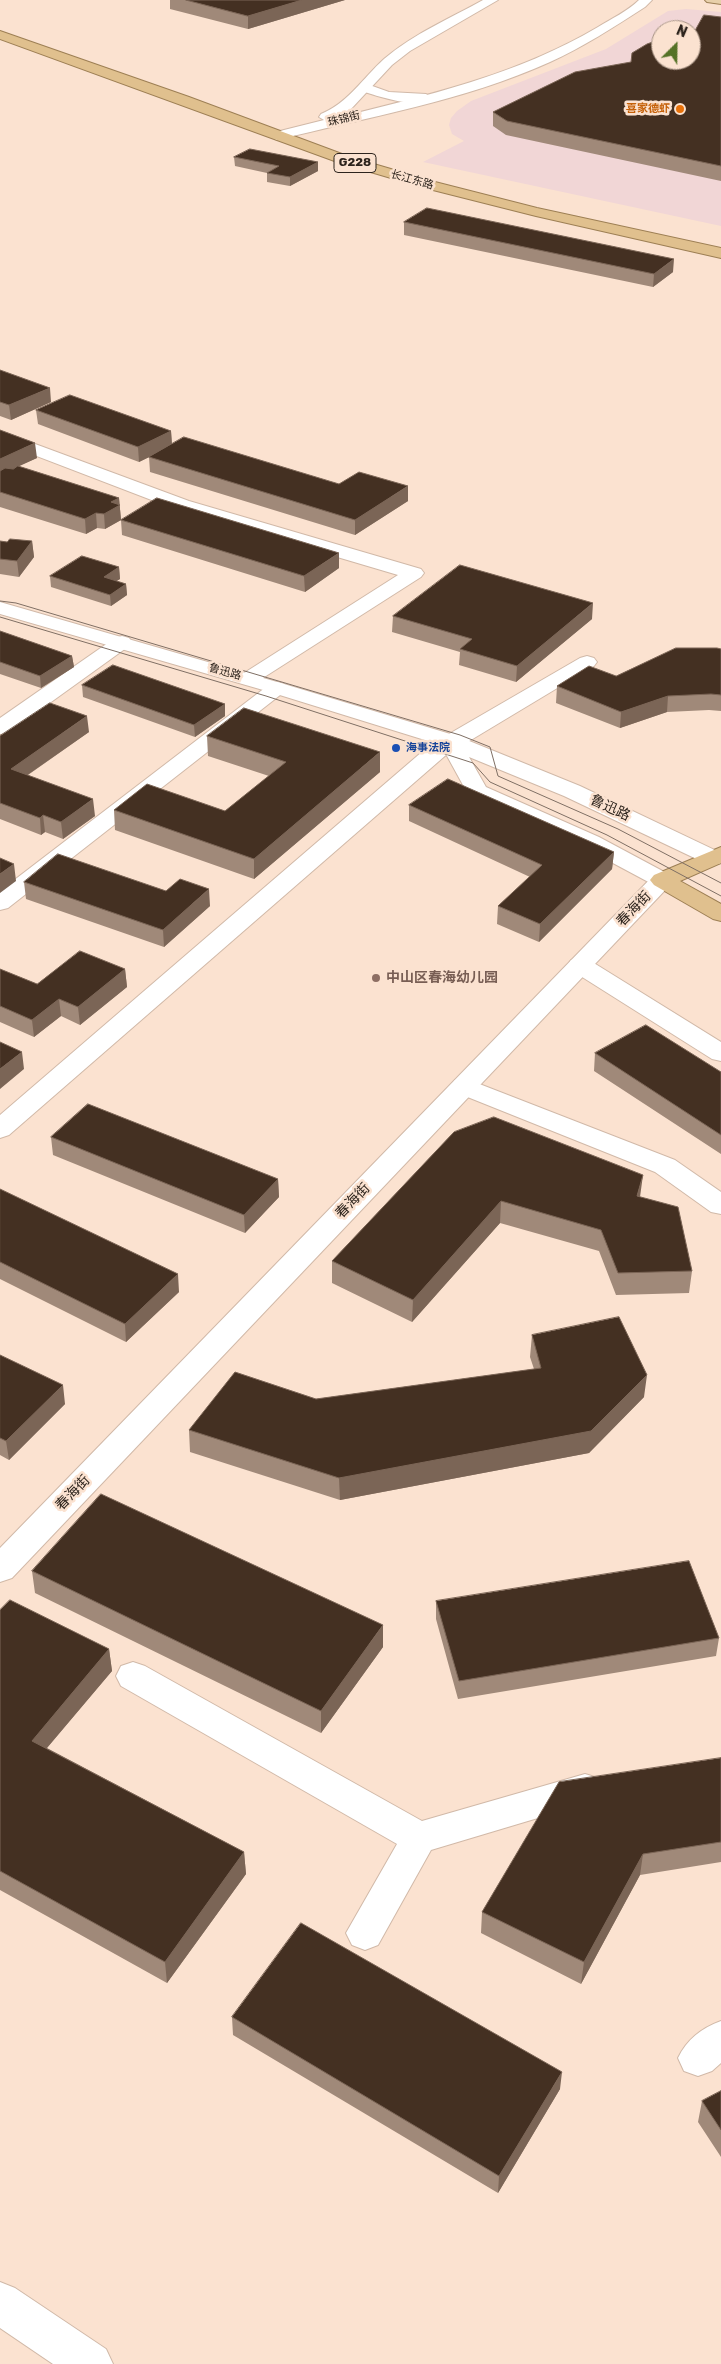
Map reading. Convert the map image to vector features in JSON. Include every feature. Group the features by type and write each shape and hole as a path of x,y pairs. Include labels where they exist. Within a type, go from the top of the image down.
{"highway":[{"name":"长江东路","path":"0,27 199,96 285,132 345,160 430,185 546,214 721,253"},
{"name":"长江东路","path":"0,35 184,100 360,155 443,179 721,245"},
{"name":"春海街","path":"662,880 718,858"},
{"path":"662,880 721,914"}],"main road":[{"path":"711,0 721,1"}],"street":[{"name":"珠锦街","path":"285,132 340,111 388,62 406,48 492,0"},
{"name":"珠锦街","path":"285,132 426,98 505,75 546,59 641,5 646,0"},
{"path":"364,87 387,96 426,98"},
{"path":"0,436 182,505 414,573 248,679"},
{"name":"鲁迅路","path":"1,609 248,679 449,741 572,791 718,858"},
{"path":"0,728 122,642"},
{"path":"0,1129 449,741 587,662"},
{"path":"0,902 277,688"},
{"path":"449,741 477,791 591,842 662,880"},
{"name":"春海街","path":"0,1569 662,880"},
{"path":"580,965 721,1053"},
{"path":"464,1086 665,1166 721,1205"},
{"path":"133,1676 419,1838"},
{"path":"365,1933 419,1838 618,1779"},
{"path":"0,2303 91,2364"}],"shaded area":[{"path":"686,9 721,12 721,226 423,162 464,141 452,134 449,125 451,118 457,111 471,101 606,49 651,21 651,70 701,70 701,20 653,20 668,11"}],"building":[{"path":"186,0 302,0 248,16"},
{"path":"704,15 721,17 721,166 507,121 493,112 575,72 631,62 632,53 651,43 651,70 701,70 701,20"},
{"path":"250,149 318,162 290,177 267,173 279,166 234,157"},
{"path":"427,208 674,259 654,274 404,222"},
{"path":"0,370 50,388 9,405 0,402"},
{"path":"70,395 171,431 138,447 36,410"},
{"path":"0,430 35,443 0,459"},
{"path":"184,437 339,484 359,472 408,486 355,520 149,457"},
{"path":"18,466 119,498 111,502 120,505 104,514 96,513 85,519 0,492 0,471 5,468 13,469"},
{"path":"157,498 339,553 304,576 121,520"},
{"path":"10,539 32,541 17,561 0,559 0,541 7,542"},
{"path":"82,556 119,567 104,577 126,584 110,595 50,576"},
{"path":"460,565 593,603 517,666 460,649 472,639 393,616"},
{"path":"0,631 72,656 40,676 0,662"},
{"path":"676,648 721,649 721,695 668,696 621,712 557,686 589,666 616,676"},
{"path":"113,665 225,704 194,725 82,685"},
{"path":"50,703 87,716 11,769 93,799 61,822 43,815 40,818 0,803 0,736"},
{"path":"244,708 380,752 254,859 114,810 147,784 225,811 286,762 207,736"},
{"path":"448,779 614,852 540,924 498,906 542,865 409,805"},
{"path":"58,854 166,891 180,879 209,889 163,930 24,882"},
{"path":"0,858 14,864 0,874"},
{"path":"80,951 125,969 78,1007 59,999 32,1020 0,1006 0,969 37,984"},
{"path":"646,1025 721,1072 721,1135 595,1053"},
{"path":"0,1042 22,1052 0,1069"},
{"path":"88,1104 278,1179 244,1215 51,1137"},
{"path":"494,1117 643,1175 637,1196 678,1207 692,1271 618,1273 601,1230 501,1201 413,1300 332,1261 454,1132"},
{"path":"0,1189 178,1274 125,1324 0,1262"},
{"path":"619,1317 647,1375 591,1431 339,1478 189,1430 235,1372 316,1399 541,1368 532,1335"},
{"path":"0,1355 63,1385 6,1441 0,1438"},
{"path":"101,1494 383,1625 321,1711 32,1571"},
{"path":"689,1561 719,1638 459,1681 436,1601"},
{"path":"10,1600 109,1649 32,1741 244,1852 165,1962 0,1871 0,1610"},
{"path":"721,1758 721,1842 643,1854 584,1962 482,1912 559,1782"},
{"path":"301,1923 562,2072 499,2176 232,2017"},
{"path":"721,2091 721,2130 702,2101"}],"tram line":[{"path":"0,601 16,603 460,735 490,747 498,776 618,829 721,883"},
{"path":"0,617 266,696 473,763 490,782 607,835 721,896"}],"place":[{"name":"喜家德虾","path":"680,109"},
{"name":"海事法院","path":"396,748"},
{"name":"中山区春海幼儿园","path":"376,978"}]}
